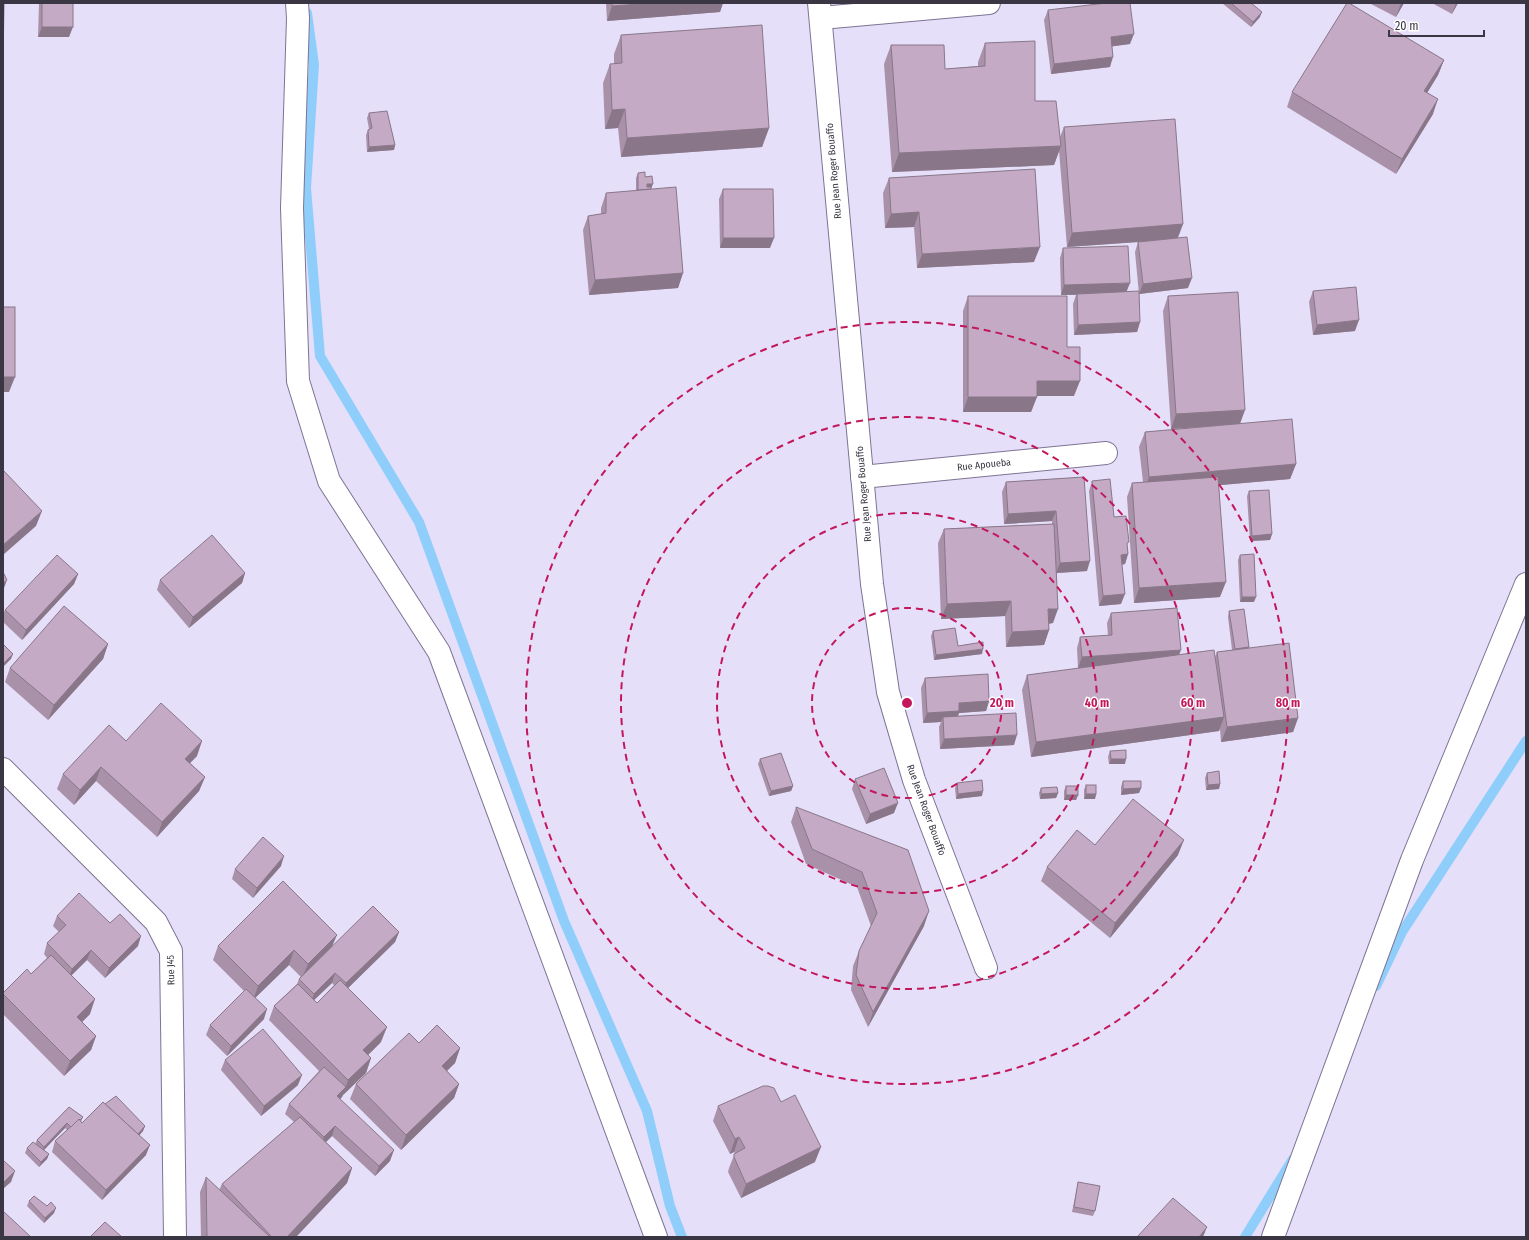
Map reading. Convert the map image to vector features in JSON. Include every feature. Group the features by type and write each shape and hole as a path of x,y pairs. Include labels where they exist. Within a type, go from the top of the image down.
{"street":[{"path":"297,3 298,18 292,208 298,381 329,481 440,652 656,1237"},
{"path":"820,11 989,3"},
{"name":"Rue Jean Roger Bouaffo","path":"820,11 872,584 888,692 914,780 986,968"},
{"name":"Rue Apoueba","path":"862,477 1106,453"},
{"path":"1273,1237 1412,860 1526,584"},
{"name":"Rue J45","path":"3,769 156,922 171,951 175,1237"}],"building":[{"path":"3,3 4,3 3,64"},
{"path":"42,3 73,3 73,27 42,27"},
{"path":"612,3 654,3 612,6"},
{"path":"1106,3 1130,3 1134,34 1111,37 1113,57 1054,64 1048,10"},
{"path":"1231,3 1251,3 1262,12 1253,22"},
{"path":"1347,3 1444,60 1424,91 1438,99 1402,159 1292,92"},
{"path":"762,25 769,128 627,138 625,109 612,110 610,64 622,63 621,35"},
{"path":"1035,41 1035,101 1056,101 1061,146 899,153 891,45 944,45 945,69 985,66 985,43"},
{"path":"387,111 395,145 369,147 368,130 372,128 369,113"},
{"path":"1175,119 1183,224 1072,233 1064,127"},
{"path":"1035,169 1040,247 922,254 919,212 891,214 889,178"},
{"path":"645,172 645,177 652,176 653,184 647,184 647,187 651,187 651,189 638,190 638,173"},
{"path":"676,187 683,273 595,280 588,216 606,213 606,193"},
{"path":"723,189 773,189 774,238 723,238"},
{"path":"1187,237 1192,278 1143,284 1138,242"},
{"path":"1128,246 1130,283 1064,285 1063,248"},
{"path":"1356,287 1359,320 1317,325 1313,291"},
{"path":"1139,291 1140,322 1078,325 1077,294"},
{"path":"1238,292 1245,410 1176,414 1168,296"},
{"path":"968,296 1067,296 1067,347 1080,347 1080,381 1037,381 1037,397 968,397"},
{"path":"3,307 15,307 15,377 3,377"},
{"path":"1292,419 1296,464 1149,477 1145,432"},
{"path":"3,470 42,511 3,545"},
{"path":"1084,477 1090,561 1060,563 1056,511 1008,514 1006,482"},
{"path":"1218,477 1226,582 1139,588 1132,483"},
{"path":"1110,479 1114,517 1126,516 1129,542 1127,543 1128,554 1121,555 1125,594 1103,596 1092,481"},
{"path":"1269,490 1272,534 1252,536 1249,491"},
{"path":"1054,524 1058,609 1048,609 1049,630 1012,632 1011,601 947,604 944,529"},
{"path":"212,535 245,573 193,617 160,580"},
{"path":"1254,554 1256,597 1242,597 1240,555"},
{"path":"57,555 78,574 26,630 5,610"},
{"path":"3,572 7,580 3,583"},
{"path":"64,606 108,644 54,705 10,668"},
{"path":"1177,608 1181,650 1082,657 1080,637 1112,635 1111,613"},
{"path":"1244,609 1249,647 1235,649 1229,611"},
{"path":"955,628 958,646 983,642 983,649 936,655 933,631"},
{"path":"1289,643 1298,718 1227,727 1217,652"},
{"path":"3,644 13,654 3,664"},
{"path":"1214,650 1224,717 1036,742 1027,675"},
{"path":"988,674 989,701 959,703 959,711 927,713 925,678"},
{"path":"161,703 202,741 185,759 205,777 162,822 101,767 80,790 63,774 109,725 126,741"},
{"path":"1016,713 1017,735 944,739 943,717"},
{"path":"1126,750 1126,759 1111,759 1110,751"},
{"path":"781,753 793,786 771,791 760,759"},
{"path":"884,768 898,803 870,814 855,779"},
{"path":"1219,771 1220,784 1208,785 1207,773"},
{"path":"982,780 983,791 958,794 957,783"},
{"path":"1123,781 1141,781 1141,788 1123,789"},
{"path":"1086,785 1096,785 1096,794 1086,794"},
{"path":"1066,786 1078,786 1078,795 1066,795"},
{"path":"1057,787 1058,793 1041,794 1041,788"},
{"path":"1133,799 1184,840 1115,923 1047,867 1077,830 1095,845"},
{"path":"796,807 908,850 929,911 873,1012 856,975 859,951 877,913 862,872 812,849"},
{"path":"263,837 284,856 257,888 235,869"},
{"path":"283,881 337,935 308,964 294,950 258,986 218,946"},
{"path":"79,893 110,923 120,914 141,936 109,968 91,950 72,969 47,943 66,925 57,916"},
{"path":"373,906 399,932 346,983 335,973 314,994 299,979"},
{"path":"51,955 95,999 77,1017 96,1036 70,1061 3,994 27,969 31,974"},
{"path":"340,980 387,1027 363,1050 371,1058 348,1080 274,1006 298,984 317,1003"},
{"path":"246,989 267,1009 231,1046 210,1025"},
{"path":"437,1025 460,1048 442,1066 459,1084 406,1135 356,1084 409,1033 419,1043"},
{"path":"263,1029 302,1075 264,1106 225,1060"},
{"path":"324,1067 346,1087 337,1096 394,1150 379,1166 335,1126 324,1137 289,1104"},
{"path":"763,1086 774,1088 781,1102 795,1095 821,1147 746,1184 734,1157 734,1154 745,1148 739,1137 735,1139 718,1106"},
{"path":"116,1096 145,1126 138,1134 105,1104"},
{"path":"103,1102 150,1145 106,1190 55,1141 79,1119 82,1123"},
{"path":"69,1107 83,1117 71,1127 67,1123 44,1147 37,1140"},
{"path":"300,1117 352,1168 287,1237 272,1237 222,1184"},
{"path":"33,1142 49,1154 41,1162 27,1148"},
{"path":"3,1160 15,1171 3,1183"},
{"path":"206,1177 270,1237 207,1237"},
{"path":"1078,1182 1100,1186 1095,1211 1074,1207"},
{"path":"34,1196 47,1206 51,1202 56,1208 45,1218 29,1201"},
{"path":"1173,1198 1207,1227 1199,1237 1137,1237"},
{"path":"3,1211 31,1237 3,1237"},
{"path":"105,1222 122,1237 90,1237"}],"waterway":[{"path":"307,13 314,65 306,188 320,356 419,522 564,921 647,1111 670,1206 682,1237"},
{"path":"1376,986 1402,932 1526,741"},
{"path":"1245,1237 1293,1159"}]}
